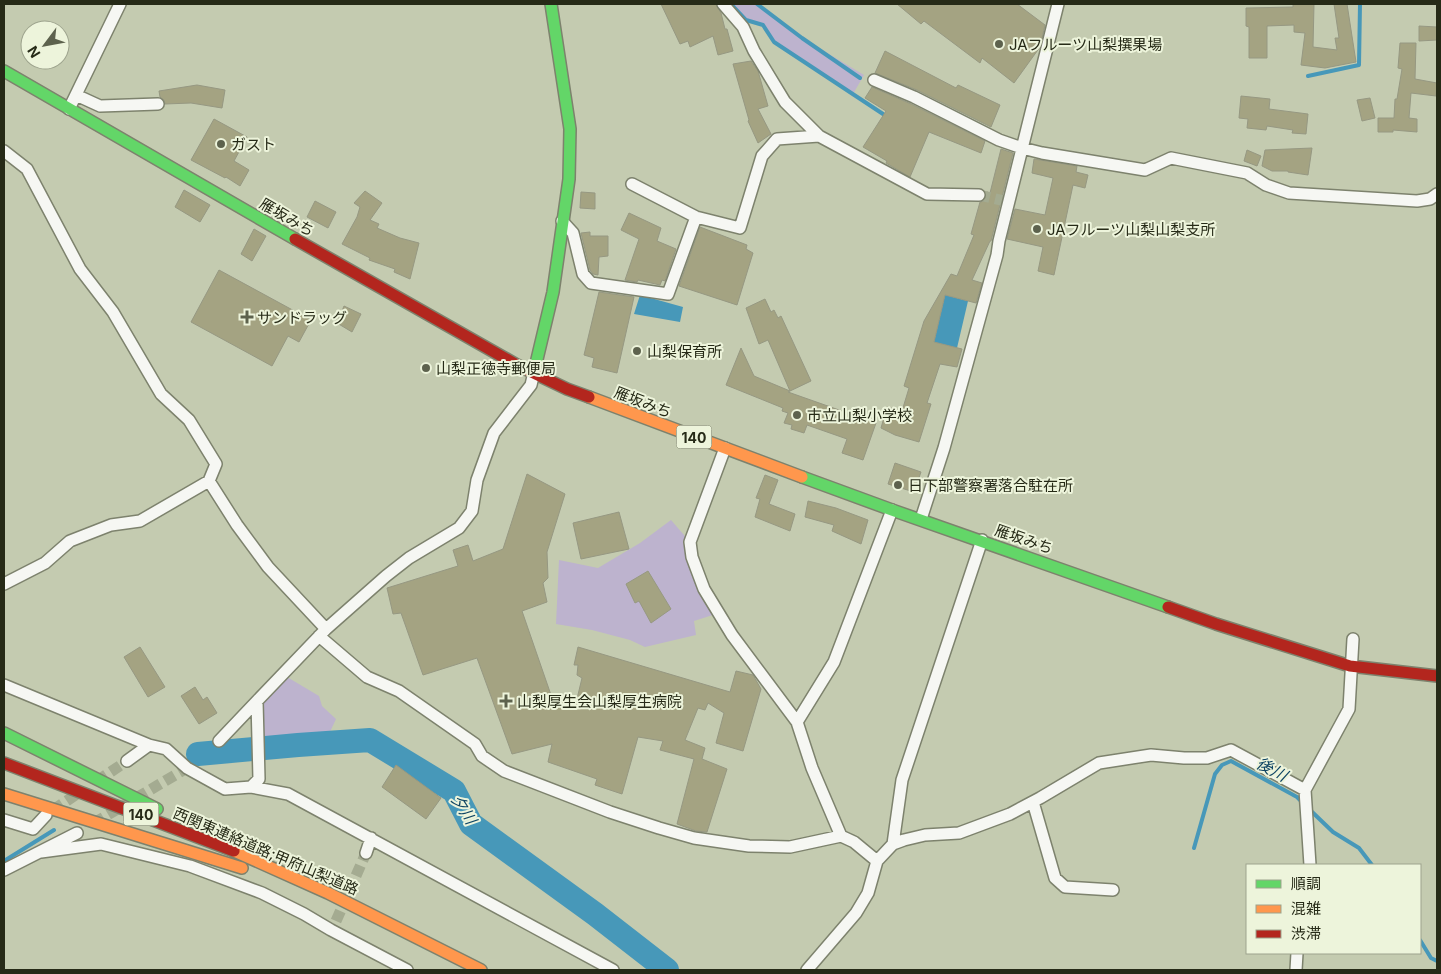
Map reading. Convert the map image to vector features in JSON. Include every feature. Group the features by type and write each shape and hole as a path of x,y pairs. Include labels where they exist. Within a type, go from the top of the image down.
{"main road":[{"path":"534,372 553,292 568,179 570,129 551,4"},
{"name":"雁坂みち","path":"4,71 331,260 518,365 567,389 892,510 982,540 1216,624 1350,666 1437,676"},
{"path":"4,733 276,869"},
{"name":"西関東連絡道路;甲府山梨道路","path":"4,764 157,820 276,869 354,905 481,970"},
{"path":"4,794 258,873 481,970"}],"street":[{"path":"69,109 120,4"},
{"path":"723,4 743,26 754,51 785,102 819,136 928,194 979,195"},
{"path":"921,519 944,448 997,255 1058,4"},
{"path":"874,80 998,140 1022,148 1135,170 1145,170 1171,158 1247,173 1266,185 1289,193 1417,201 1430,200 1437,194"},
{"path":"76,95 100,106 158,104"},
{"path":"632,184 696,217 740,228 762,156 777,139 819,136"},
{"path":"4,151 27,169 80,270 113,312 161,394 189,420 216,464 210,481 140,520 111,525 70,540 44,563 4,584"},
{"path":"562,221 573,233 583,274 591,283 668,294 696,217"},
{"path":"219,741 322,632 409,558 460,528 472,511 477,480 494,434 530,386 534,372"},
{"path":"725,448 690,542 692,557 704,589 732,635 797,722 812,768 841,836"},
{"path":"210,481 237,525 268,567 322,632 367,677 399,692 475,744 482,756 504,771 558,793 659,828 694,838 749,846 790,848 841,836 854,842 877,861"},
{"path":"797,722 834,662 892,510"},
{"path":"893,844 902,780 982,540"},
{"path":"1310,864 1305,790 1349,709 1353,639"},
{"path":"4,685 150,745 166,749 187,768 225,789 251,787 288,794 613,970"},
{"path":"251,787 259,779 257,700"},
{"path":"127,762 150,745"},
{"path":"806,970 856,913 868,893 877,861 893,844 925,836 959,833 1010,814 1099,763 1151,755 1207,758 1231,750 1305,790"},
{"path":"1033,802 1056,878 1065,887 1113,890"},
{"path":"4,820 33,829 46,815"},
{"path":"4,870 77,833"},
{"path":"366,854 371,838"},
{"path":"41,852 101,844 190,866 262,893 333,926 407,970"},
{"path":"1296,970 1298,954"}],"shaded area":[{"path":"731,4 757,4 802,38 864,75 853,94 774,42 763,25 746,20"},
{"path":"671,520 690,542 719,613 694,621 696,635 645,647 630,640 592,630 556,624 559,560 598,568 640,543","holes":["648,571 671,609 651,622 639,601 635,602 626,584"]},
{"path":"282,674 319,696 322,706 336,719 329,734 258,737 257,701"}],"water":[{"path":"640,295 683,307 680,322 634,314"},
{"path":"945,295 968,301 957,348 934,342"}],"building":[{"path":"661,4 716,4 721,13 725,29 727,29 733,51 718,55 713,36 690,47 688,41 680,44"},
{"name":"JAフルーツ山梨撰果場","path":"897,4 1017,4 1045,25 1040,47 1014,83 982,58 980,63 924,21 921,24"},
{"path":"1293,4 1314,4 1313,47 1337,50 1335,38 1339,38 1334,4 1347,4 1356,62 1325,68 1301,65 1305,33 1294,32 1294,25 1267,26 1267,58 1249,58 1249,27 1246,26 1246,8 1293,7"},
{"path":"1419,26 1437,27 1437,40 1419,41"},
{"path":"1400,43 1416,43 1415,79 1437,83 1436,96 1411,93 1409,118 1417,119 1417,132 1393,130 1393,132 1378,132 1378,118 1394,118 1395,99 1397,99 1402,69 1398,68"},
{"path":"885,51 956,88 958,85 1000,105 991,127 917,90 875,73"},
{"path":"751,61 758,71 768,106 758,109 771,134 758,143 748,121 733,64"},
{"path":"197,85 225,90 222,108 191,103 165,104 164,100 160,97 159,91"},
{"path":"872,87 985,141 981,153 929,132 910,177 886,163 887,161 863,147 886,111 865,98"},
{"path":"1241,96 1270,99 1269,109 1308,114 1306,134 1292,133 1293,130 1267,126 1266,130 1247,128 1248,119 1239,118"},
{"path":"1370,98 1375,118 1362,121 1357,100"},
{"name":"ガスト","path":"214,119 247,137 234,161 249,170 240,186 191,160"},
{"path":"1312,148 1308,175 1288,171 1272,171 1262,166 1265,150"},
{"path":"1001,149 1013,153 991,241 972,280 982,283 976,303 945,295 934,342 962,349 957,367 940,364 927,403 931,404 919,442 895,435 881,428 887,407 902,411 909,388 904,386 924,321 951,274 957,276 974,235 971,234 980,202 984,201 987,192 990,193"},
{"path":"1247,150 1261,156 1257,166 1244,161"},
{"path":"1034,159 1077,166 1076,172 1088,175 1085,188 1073,185 1054,275 1038,271 1043,247 1007,239 1015,209 1045,215 1053,178 1032,173"},
{"path":"184,190 210,205 200,222 175,207"},
{"path":"365,191 382,203 370,220 379,224 377,228 400,238 419,243 410,279 394,272 395,269 369,260 370,258 342,244 357,217 360,207 354,203"},
{"path":"581,192 595,193 595,209 580,208"},
{"path":"315,201 336,212 328,228 307,217"},
{"path":"629,213 661,228 657,241 676,249 665,281 662,280 660,285 638,280 637,282 625,280 639,239 621,230"},
{"path":"700,227 747,245 746,249 753,253 737,305 679,286"},
{"path":"254,229 266,236 252,261 241,254"},
{"path":"590,232 590,236 608,236 608,256 599,257 598,275 593,274 590,270 581,233"},
{"path":"219,270 311,320 299,342 288,336 272,366 191,322"},
{"path":"599,292 634,297 617,373 592,367 594,358 584,355"},
{"path":"765,299 771,312 774,310 778,318 781,316 811,381 790,391 768,340 759,344 746,308"},
{"path":"344,306 361,314 352,332 337,323"},
{"path":"741,348 754,376 790,391 788,392 876,423 863,460 842,453 847,439 807,425 804,433 791,429 792,425 784,423 788,413 782,411 783,408 726,385"},
{"path":"895,463 921,472 914,492 888,484"},
{"path":"527,474 565,494 547,552 548,578 543,583 547,602 522,611 551,695 576,703 582,678 577,675 578,665 574,665 578,647 730,692 736,671 753,675 761,689 743,751 716,743 724,713 708,703 705,710 698,708 685,740 705,748 702,759 727,769 707,832 696,831 677,824 694,759 660,750 663,741 638,737 622,794 595,785 597,779 548,762 552,744 512,754 477,658 423,675 401,613 393,614 387,588 458,566 453,550 468,545 473,561 503,549"},
{"path":"765,475 778,480 769,504 795,514 790,531 755,517 760,499 756,498"},
{"path":"808,501 836,508 868,520 861,544 832,531 834,525 805,517"},
{"path":"619,512 629,549 581,559 573,523"},
{"path":"648,571 671,609 651,623 639,601 635,603 626,584"},
{"path":"140,647 165,687 148,697 124,657"},
{"path":"195,687 203,700 207,697 217,713 199,724 181,696"},
{"path":"396,765 441,798 426,819 382,787"}],"waterway":[{"path":"731,4 746,20 763,25 774,42 883,114"},
{"path":"757,4 860,78"},
{"path":"1308,76 1359,65 1360,4"},
{"name":"夕川","path":"198,754 370,740 454,791 471,824 595,914 667,970"},
{"name":"後川","path":"1194,848 1215,774 1222,765 1231,761 1297,797 1302,802"},
{"name":"後川","path":"1309,809 1333,832 1359,848 1371,864"},
{"name":"夕川","path":"4,861 54,830"},
{"name":"後川","path":"1421,942 1431,958 1437,961"}],"tunnel":[{"path":"979,195 1009,202"},
{"path":"97,781 127,761"},
{"path":"94,823 187,768"},
{"path":"53,810 83,790"},
{"path":"336,921 366,853"}],"traffic: fast":[{"path":"534,372 553,292 569,179 570,129 551,4"},
{"path":"4,71 295,239"},
{"path":"802,477 1168,607"},
{"path":"4,733 157,809"}],"traffic: slow":[{"path":"589,397 802,477"},
{"path":"4,794 242,868"},
{"path":"234,851 328,893 481,970"}],"traffic: jam":[{"path":"295,239 517,365 567,389 589,397"},
{"path":"1168,607 1350,666 1437,676"},
{"path":"4,763 234,851"}],"place":[{"name":"JAフルーツ山梨撰果場","path":"999,44"},
{"name":"ガスト","path":"221,144"},
{"name":"JAフルーツ山梨山梨支所","path":"1037,229"},
{"name":"サンドラッグ","path":"247,317"},
{"name":"山梨保育所","path":"637,351"},
{"name":"山梨正徳寺郵便局","path":"426,368"},
{"name":"市立山梨小学校","path":"797,415"},
{"name":"日下部警察署落合駐在所","path":"898,485"},
{"name":"山梨厚生会山梨厚生病院","path":"506,701"}]}
